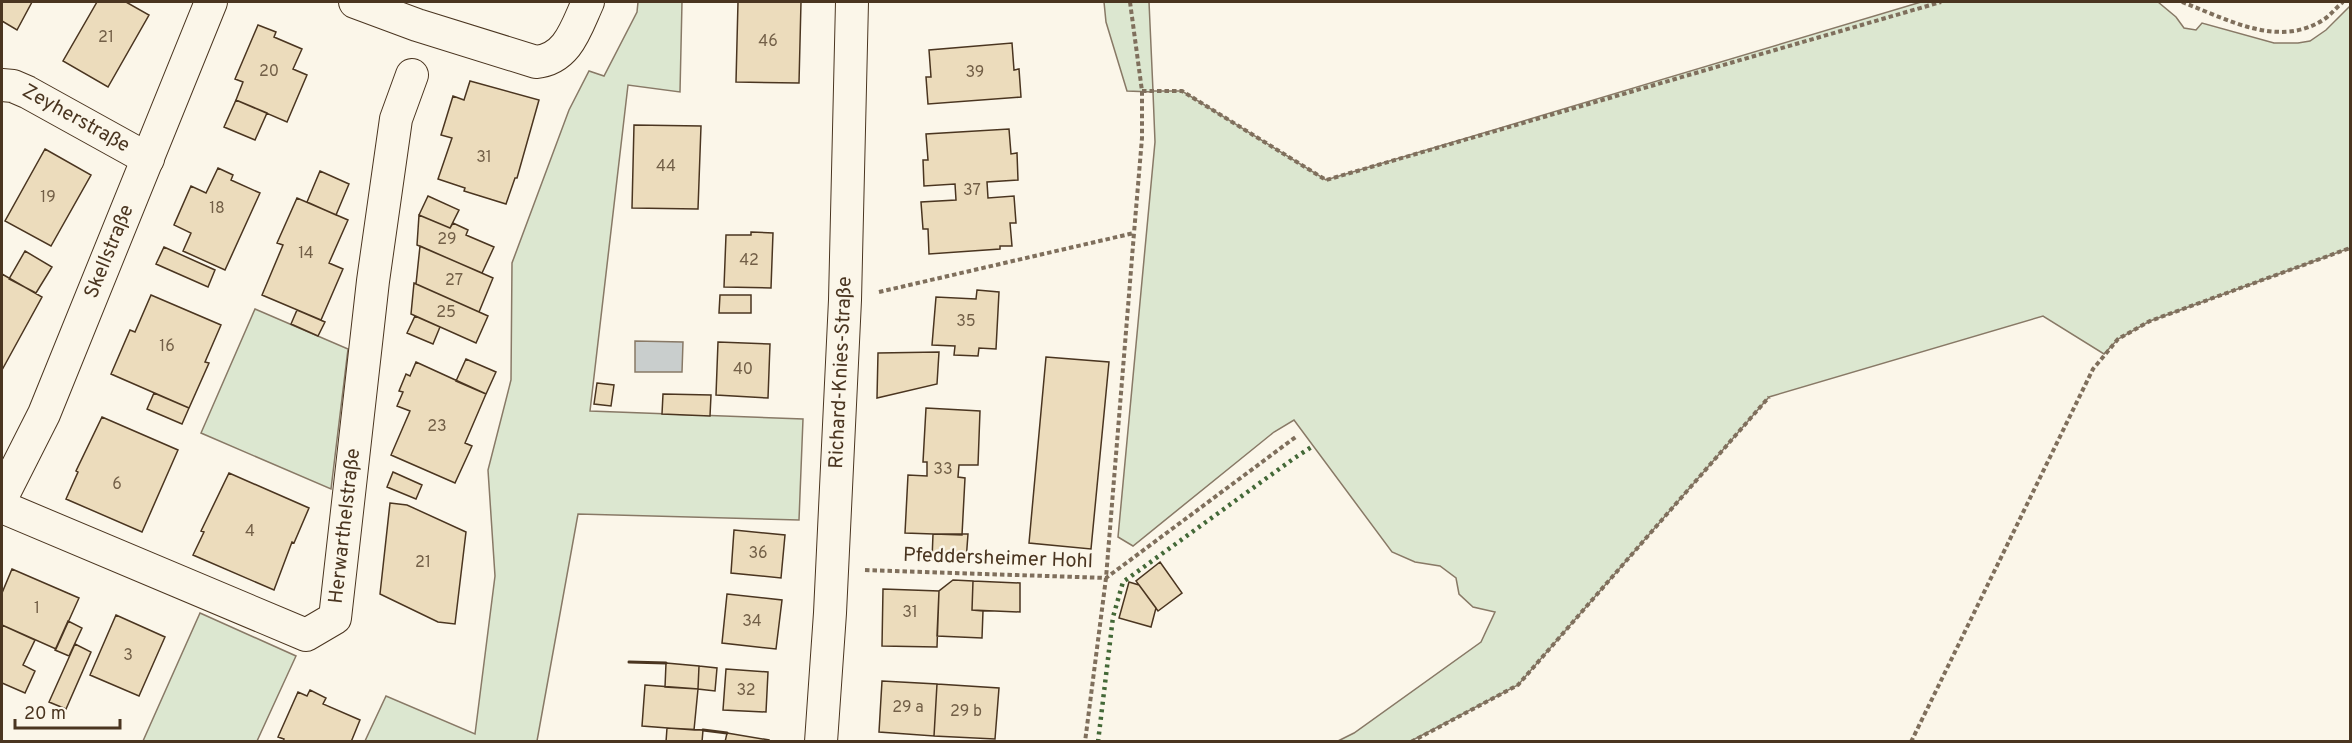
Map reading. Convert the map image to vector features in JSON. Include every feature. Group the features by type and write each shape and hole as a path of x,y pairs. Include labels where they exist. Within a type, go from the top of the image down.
{"street":[{"name":"Skellstraße","path":"2,497 44,414 211,2"},
{"path":"355,2 417,25 536,62 549,61 568,44 588,2"},
{"name":"Richard-Knies-Straße","path":"821,741 829,634 845,300 852,2"},
{"name":"Herwarthelstraße","path":"2,507 306,635 335,618 378,246 396,119 412,75"},
{"name":"Zeyherstraße","path":"2,85 13,86 27,92 148,159"}],"path":[{"path":"1085,741 1106,578 1142,138 1142,91 1130,2"},
{"path":"1142,91 1182,91 1326,180 1941,2"},
{"path":"2182,2 2257,31 2278,33 2309,27 2327,17 2343,2"},
{"path":"845,300 1134,232"},
{"path":"1911,741 2093,369 2104,354 2118,339 2150,321 2350,248"},
{"path":"1411,741 1518,685 1769,397"},
{"name":"Pfeddersheimer Hohl","path":"831,569 1106,578 1297,436"}],"green space":[{"path":"638,2 682,2 680,92 628,85 590,411 803,419 799,520 578,514 537,741 365,741 386,696 475,734 495,576 488,470 511,380 512,263 569,110 589,71 604,76 637,12"},
{"path":"1104,2 1149,2 1153,91 1182,91 1326,180 1921,2 2158,2 2176,17 2184,28 2196,30 2202,23 2274,43 2310,41 2326,30 2350,6 2350,248 2150,321 2118,339 2104,354 2043,316 1769,397 1518,685 1411,741 1338,741 1354,733 1481,642 1495,612 1473,607 1459,594 1456,578 1440,566 1415,562 1392,552 1294,420 1274,432 1133,546 1118,537 1155,142 1153,92 1127,91 1106,22"},
{"path":"255,309 348,349 331,489 201,433"},
{"path":"200,613 296,656 257,741 143,741"}],"shaded area":[{"path":"635,341 683,342 682,372 635,372"}],"building":[{"path":"2,2 32,2 17,30 2,21"},
{"path":"97,2 126,2 149,15 108,87 63,61"},
{"path":"738,2 801,2 799,83 736,82"},
{"path":"258,25 276,32 274,37 302,49 293,69 307,75 287,122 236,100 243,82 235,79"},
{"path":"1012,43 1014,70 1019,69 1021,97 928,104 926,77 931,77 929,50"},
{"path":"470,81 539,100 517,178 515,178 506,204 464,191 465,188 438,179 452,138 441,135 453,96 464,100"},
{"path":"236,100 267,113 255,140 224,127"},
{"path":"634,125 701,126 698,209 632,208"},
{"path":"1009,129 1011,154 1017,153 1018,180 987,182 988,198 1014,196 1016,223 1010,223 1012,246 1000,246 1000,249 929,254 928,229 923,229 921,202 956,200 955,184 924,186 923,160 928,160 926,134"},
{"path":"45,149 91,175 51,246 5,221"},
{"path":"218,168 233,175 231,180 260,193 225,270 183,251 191,233 174,225 191,186 206,193"},
{"path":"320,171 349,184 336,215 307,202"},
{"path":"428,196 459,210 450,228 419,215"},
{"path":"297,198 348,220 329,263 343,269 321,320 262,295 283,245 277,243"},
{"path":"419,215 450,228 453,223 468,230 466,235 494,247 482,273 417,245"},
{"path":"751,232 773,233 771,288 724,287 726,235 751,235"},
{"path":"420,246 493,278 479,312 416,284"},
{"path":"164,247 215,270 208,287 156,264"},
{"path":"25,251 52,267 36,293 9,279"},
{"path":"2,274 42,297 2,370"},
{"path":"414,283 488,316 476,343 411,314"},
{"path":"977,290 999,292 996,349 979,348 978,356 954,355 955,346 932,345 936,297 976,299"},
{"path":"151,295 221,325 205,362 209,363 189,408 111,374 130,330 135,332"},
{"path":"720,295 751,295 751,313 719,313"},
{"path":"297,310 325,322 318,336 291,324"},
{"path":"415,316 440,327 433,344 407,333"},
{"path":"718,342 770,344 768,398 716,395"},
{"path":"939,352 937,384 877,398 878,353"},
{"path":"1046,357 1109,362 1091,549 1029,543"},
{"path":"466,359 496,372 486,394 456,381"},
{"path":"416,362 486,394 465,443 472,446 455,483 391,455 410,411 397,406 403,392 399,391 406,374 410,376"},
{"path":"597,383 614,385 611,406 594,404"},
{"path":"154,393 189,408 182,424 147,409"},
{"path":"663,394 711,395 710,416 662,414"},
{"path":"926,408 980,411 978,465 959,465 958,477 965,478 962,535 905,533 908,475 927,476 927,462 923,462"},
{"path":"102,417 178,450 142,532 66,499 78,472 76,471"},
{"path":"393,472 422,485 416,499 387,487"},
{"path":"229,473 309,508 294,543 292,542 274,590 193,555 204,532 201,531"},
{"path":"390,503 407,505 466,532 455,624 438,622 380,594"},
{"path":"734,530 785,535 781,578 731,573"},
{"path":"933,534 968,534 966,561 932,560"},
{"path":"1160,562 1182,593 1158,611 1136,581"},
{"path":"12,569 79,598 56,649 2,625 2,593"},
{"path":"953,580 973,581 972,610 983,611 982,638 937,636 939,591"},
{"path":"973,581 1020,583 1020,612 972,610"},
{"path":"1129,582 1139,585 1156,608 1151,627 1119,618"},
{"path":"883,589 939,591 937,647 882,646"},
{"path":"727,594 782,600 776,649 722,643"},
{"path":"116,615 165,637 139,696 90,675"},
{"path":"68,621 82,628 69,656 55,650"},
{"path":"2,625 35,640 23,665 35,671 25,693 2,683"},
{"path":"75,644 91,652 66,709 49,702"},
{"path":"666,663 699,666 698,689 665,687"},
{"path":"699,666 717,668 715,691 698,689"},
{"path":"726,669 768,672 766,712 723,710"},
{"path":"882,681 937,684 934,736 879,732"},
{"path":"937,684 999,688 995,739 934,736"},
{"path":"645,685 698,689 694,730 642,726"},
{"path":"310,690 326,698 323,704 360,720 351,742 283,742 284,739 278,737 298,692 307,696"},
{"path":"667,728 703,730 702,742 666,742"},
{"path":"727,733 769,740 769,742 725,742"}],"hedge":[{"path":"1098,742 1113,617 1123,582 1313,446"}],"wall":[{"path":"629,662 666,663"},
{"path":"703,730 727,733"}]}
